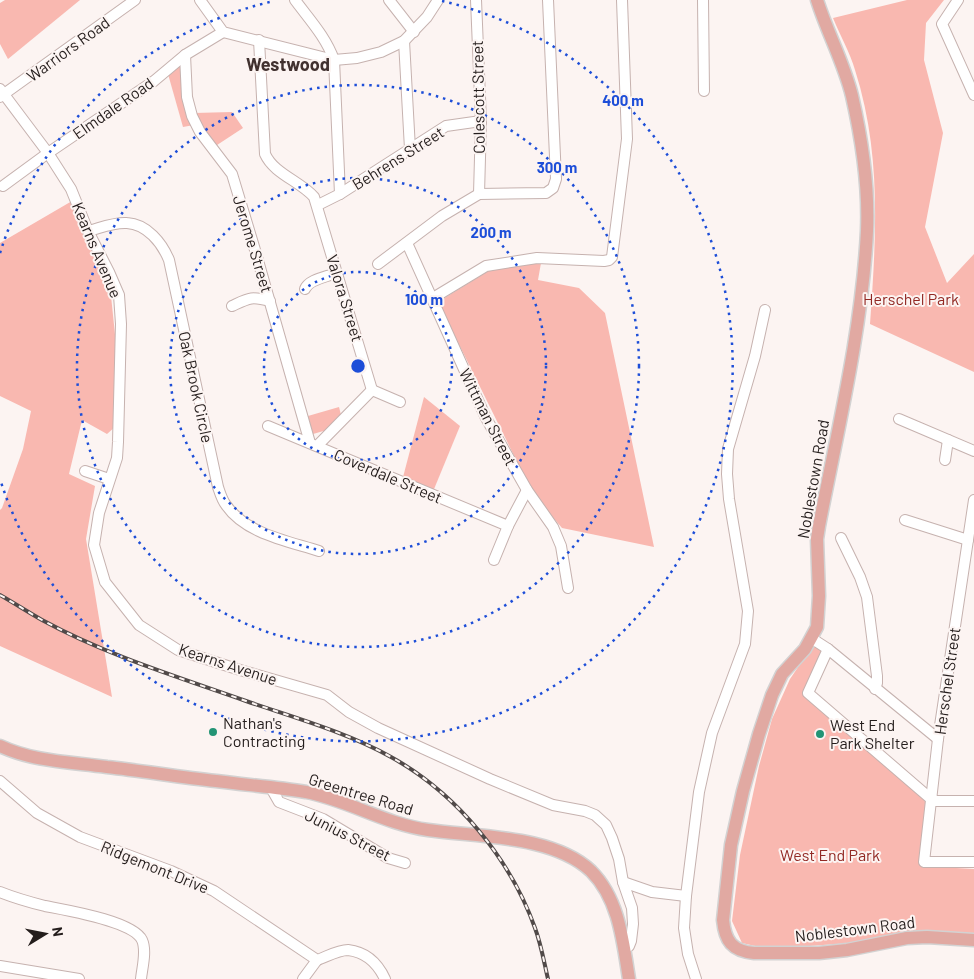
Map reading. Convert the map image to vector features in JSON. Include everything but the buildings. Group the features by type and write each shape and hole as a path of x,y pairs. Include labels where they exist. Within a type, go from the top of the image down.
{"main road":[{"name":"Noblestown Road","path":"817,0 852,95 865,173 867,231 858,322 819,526 818,616 816,627 805,649 782,674 772,695 756,744 731,845 723,920 726,936 733,946 743,952 782,954 828,952 907,938 945,937 974,940"},
{"name":"Greentree Road","path":"0,746 40,760 138,770 307,792 406,826 542,845 580,862 603,885 612,900 619,923 629,979"}],"street":[{"name":"Warriors Road","path":"1,94 135,0"},
{"path":"200,0 223,32 334,60 381,52 404,41 427,17 438,0"},
{"path":"295,0 331,50 334,60 340,194"},
{"path":"389,0 414,32"},
{"name":"Colescott Street","path":"476,0 481,121 479,194"},
{"path":"378,264 442,216 479,194 546,193 553,188 556,179 548,0"},
{"path":"433,298 486,266 537,258 604,261 612,257 627,138 622,0"},
{"path":"703,0 704,91"},
{"path":"958,0 942,24 974,95"},
{"name":"Elmdale Road","path":"3,186 146,86 186,54 223,32"},
{"path":"259,40 263,147 267,160 308,190 318,205"},
{"path":"404,41 410,149"},
{"name":"Jerome Street","path":"186,54 187,97 192,116 200,132 232,174 313,444"},
{"name":"Kearns Avenue","path":"1,94 48,153 71,190 88,231 119,295 118,442 116,458 100,513 94,545 105,582 140,625 178,650 240,670 327,694 349,712 378,728 490,779 553,804 595,815 606,825 612,838 622,882 632,908 631,942 624,949"},
{"name":"Behrens Street","path":"318,205 340,194 446,126 481,121"},
{"name":"Valora Street","path":"318,205 372,390"},
{"name":"Oak Brook Circle","path":"88,231 130,223 146,230 164,249 171,270 218,487 225,504 240,520 257,530 319,551"},
{"name":"Wittman Street","path":"407,243 486,418 527,490 553,527 561,546 568,588"},
{"path":"305,289 307,284 336,272"},
{"path":"232,306 255,296 270,301"},
{"path":"696,979 690,966 685,941 686,896 699,792 710,741 745,644 748,611 729,499 728,449 755,356 766,310"},
{"path":"313,444 372,390 400,402"},
{"path":"899,419 974,451"},
{"name":"Coverdale Street","path":"268,426 508,526"},
{"path":"944,460 948,440"},
{"path":"85,471 109,479"},
{"path":"494,560 508,526 527,490"},
{"name":"Herschel Street","path":"974,500 970,542 938,739 924,862 974,862"},
{"path":"905,520 970,542"},
{"path":"841,538 867,596 878,683 875,689"},
{"path":"812,638 938,739"},
{"path":"828,649 808,693 931,799 936,801 974,801"},
{"name":"Ridgemont Drive","path":"0,780 36,813 80,838 172,871 214,891 317,960"},
{"name":"Junius Street","path":"271,788 279,802 323,820 388,858 404,863"},
{"path":"622,882 652,892 686,896"},
{"path":"0,892 43,905 88,915 124,927 137,934 142,941 144,950 141,979"},
{"path":"303,979 317,960 348,950 362,954 374,962 385,979"},
{"path":"0,966 14,974 79,979"}],"green space":[{"path":"5,0 80,0 8,59 0,44 0,3"},
{"name":"Herschel Park","path":"907,0 944,0 926,23 924,60 943,133 925,227 947,283 974,254 974,372 870,324 875,196 870,133 855,70 833,18"},
{"path":"182,65 194,125 183,127 168,74"},
{"path":"232,112 243,128 214,147 194,113"},
{"path":"72,201 111,296 116,344 116,426 107,434 82,420 69,474 95,486 86,539 112,697 0,646 0,510 23,449 31,411 0,396 0,243"},
{"path":"525,263 541,263 538,280 579,288 605,313 654,547 562,528 533,494 438,302 490,270"},
{"path":"424,397 460,426 432,494 402,481"},
{"path":"339,407 341,415 327,430 313,434 308,416"},
{"name":"West End Park","path":"813,645 823,652 804,694 923,797 926,804 919,859 920,866 974,869 974,934 768,949 742,943 732,921 740,855 759,766 772,719 790,679"}],"railway":[{"path":"0,595 66,633 91,644 168,674 356,740 391,757 415,772 459,808 496,853 524,902 537,934 548,979"}],"place":[{"name":"Nathan's Contracting","path":"213,732"},
{"name":"West End Park Shelter","path":"820,734"}],"district":[{"name":"Westwood","path":"288,65"}]}
